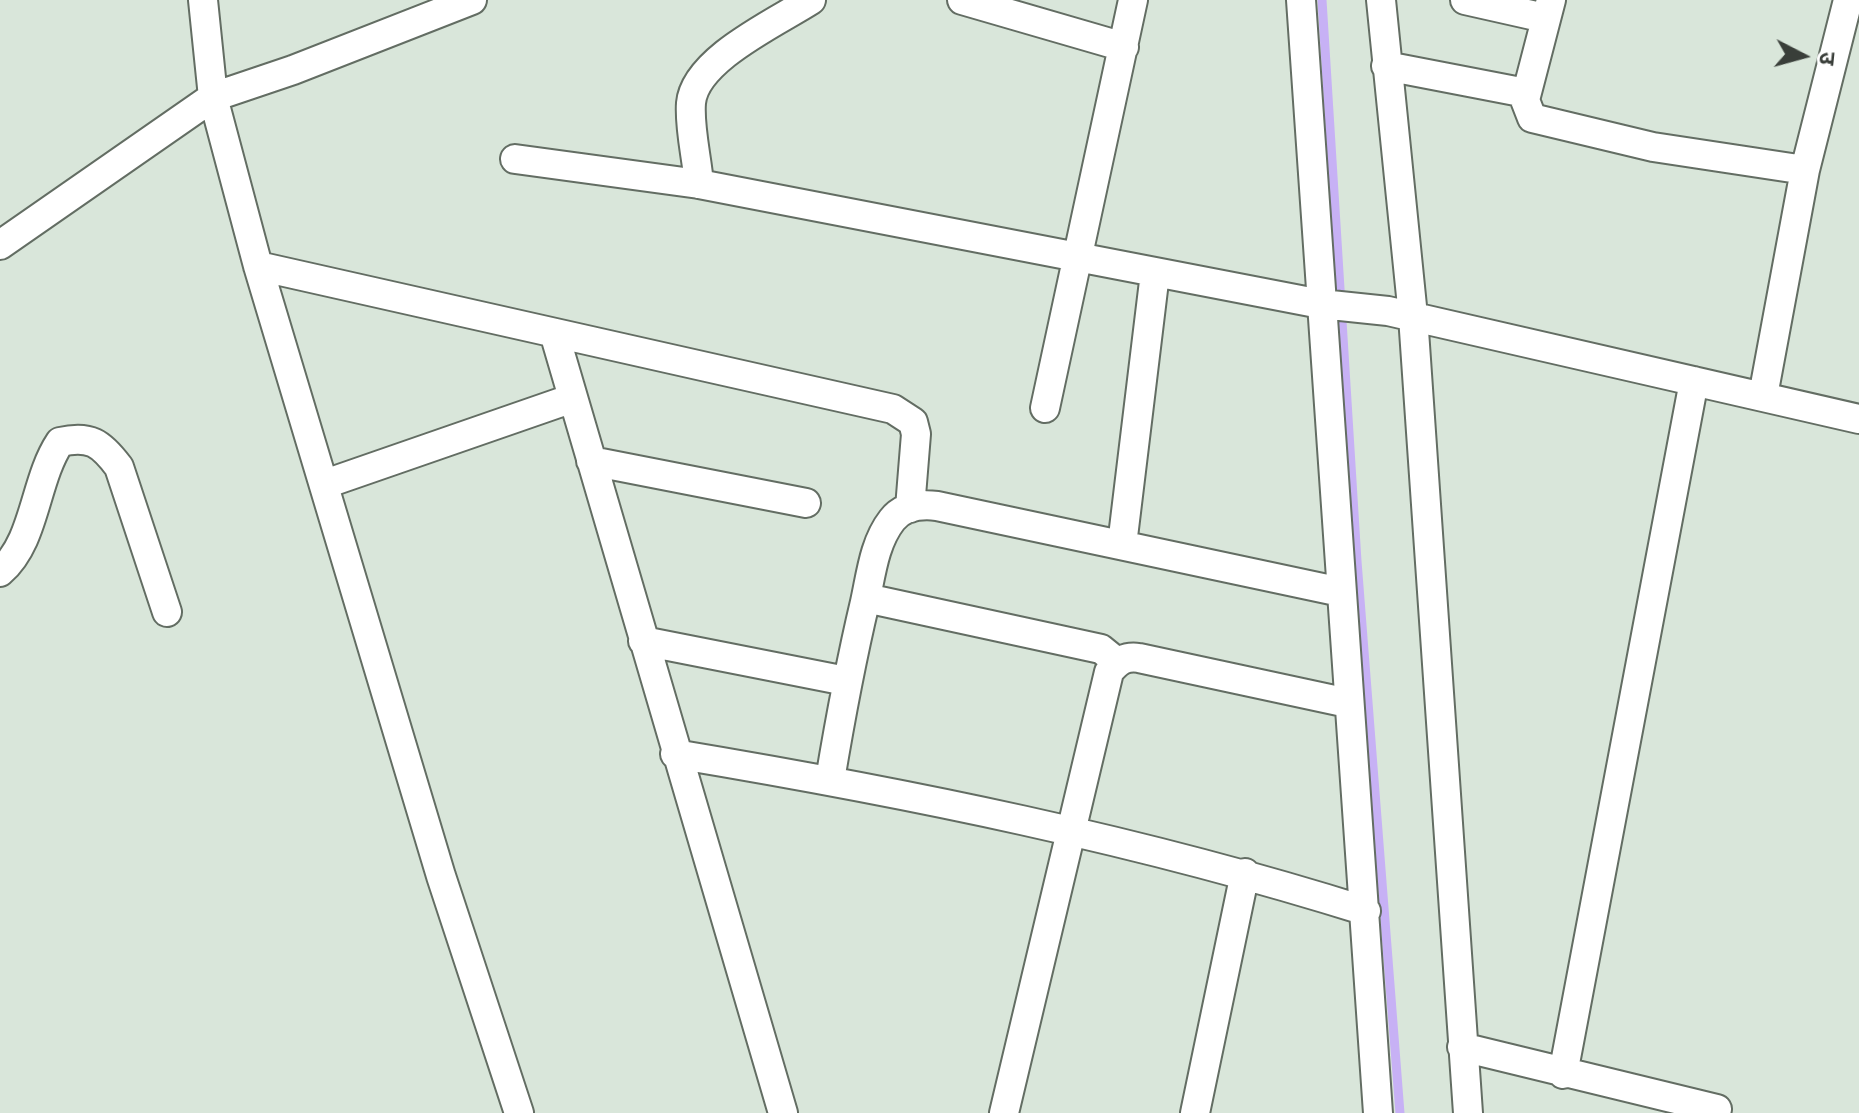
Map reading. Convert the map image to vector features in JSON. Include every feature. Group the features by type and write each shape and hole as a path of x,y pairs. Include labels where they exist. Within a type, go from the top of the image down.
{"street":[{"path":"203,0 213,97 258,266 441,876 519,1113"},
{"path":"0,245 213,97 293,70 472,0"},
{"path":"699,184 691,102 698,81 717,60 811,0"},
{"path":"962,0 1124,47"},
{"path":"1045,408 1133,0"},
{"path":"1301,0 1330,305 1341,592 1378,1113"},
{"path":"1381,0 1400,314 1468,1113"},
{"path":"1465,0 1548,9 1526,93 1528,109 1539,122 1653,147 1805,170"},
{"path":"1763,396 1805,170 1848,0"},
{"path":"1386,66 1526,93"},
{"path":"515,159 699,184 1155,273 1330,305 1400,314 1859,419"},
{"path":"258,266 906,415 913,422 916,434 910,508"},
{"path":"1122,545 1155,273"},
{"path":"555,336 675,754 783,1113"},
{"path":"1563,1074 1694,381"},
{"path":"325,484 573,398"},
{"path":"0,572 10,563 22,542 42,474 60,442 86,438 105,448 119,467 167,612"},
{"path":"591,461 806,503"},
{"path":"830,780 846,681 878,544 891,521 910,508 937,506 1341,592"},
{"path":"866,598 1101,649 1117,662"},
{"path":"643,641 846,681"},
{"path":"1004,1113 1074,830 1109,672 1117,662 1128,657 1139,658 1348,703"},
{"path":"675,754 830,780 1074,830 1245,873 1366,911"},
{"path":"1195,1113 1245,873"},
{"path":"1462,1047 1717,1109"}],"waterway":[{"path":"1322,0 1357,561 1400,1113"}]}
